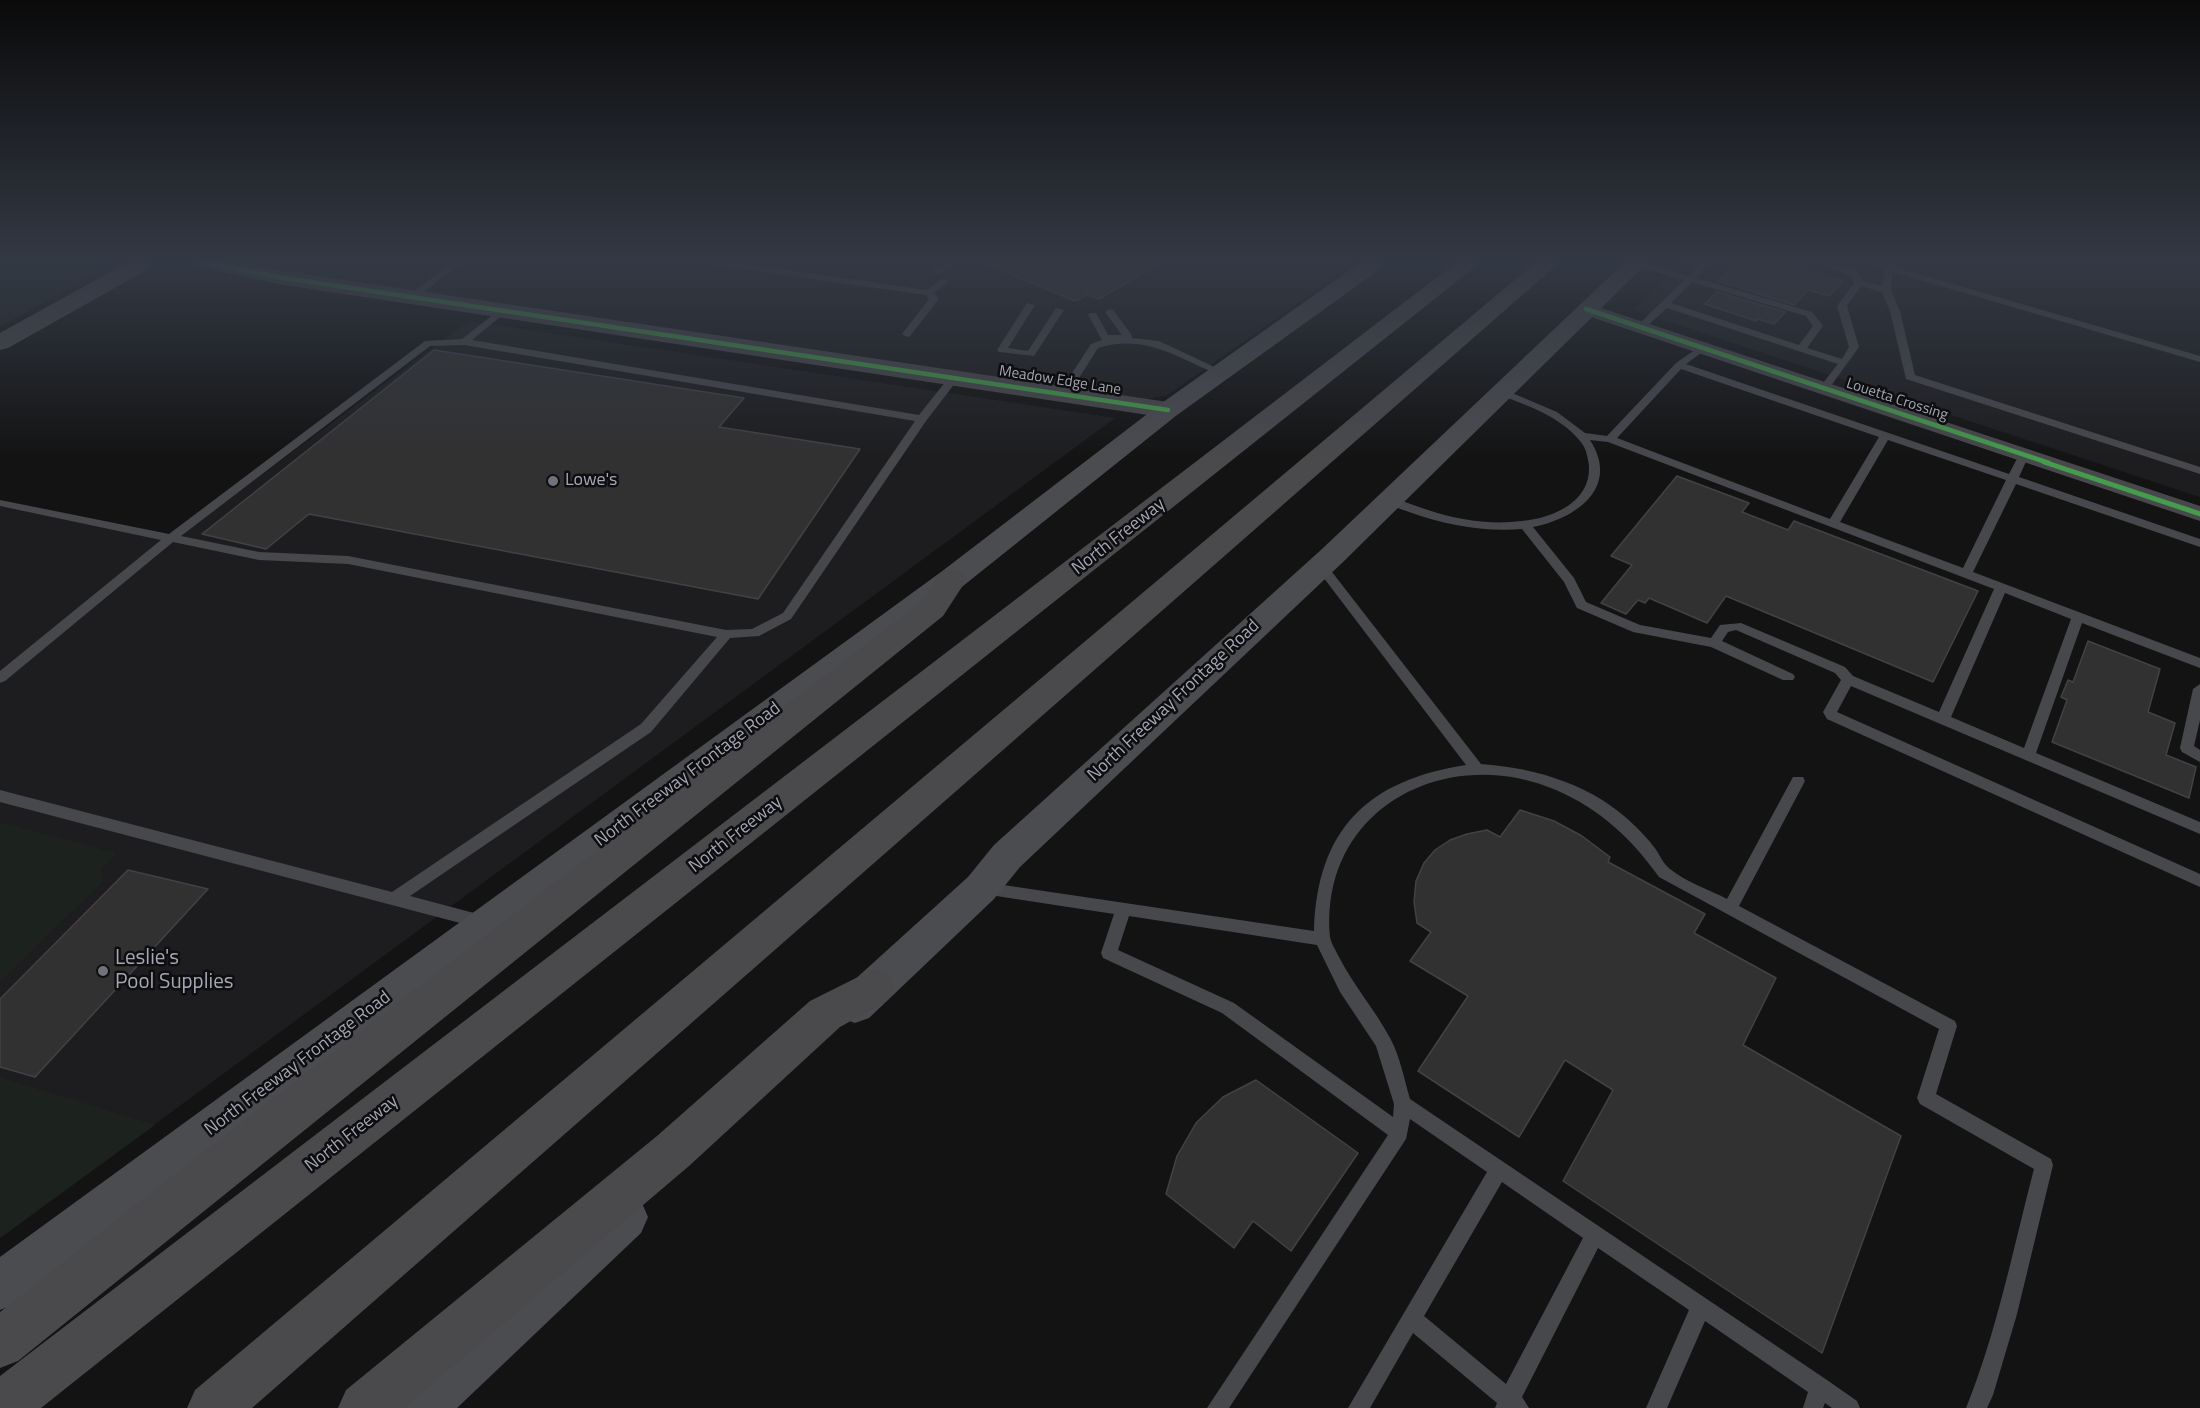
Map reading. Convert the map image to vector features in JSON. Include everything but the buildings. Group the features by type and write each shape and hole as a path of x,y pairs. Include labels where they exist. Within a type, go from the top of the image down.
{"highway":[{"name":"North Freeway","path":"0,1408 1386,328"},
{"path":"213,1408 1472,328"},
{"path":"0,1343 215,1170 932,609 952,579"},
{"path":"364,1408 673,1151 825,1014 874,987"}],"main road":[{"path":"0,343 27,328"},
{"name":"North Freeway Frontage Road","path":"0,1286 952,579 1168,410 1282,328"},
{"name":"North Freeway Frontage Road","path":"420,1408 981,888 1007,856 1321,566 1567,328"}],"street":[{"name":"Meadow Edge Lane","path":"620,328 1168,410"},
{"name":"Louetta Crossing","path":"1643,328 2200,514"}],"lane":[{"path":"464,342 481,328"},
{"path":"907,334 912,328"},
{"path":"1016,328 1002,350 1031,354 1048,328"},
{"path":"1099,328 1104,338 1156,344 1220,372"},
{"path":"1064,393 1094,346 1128,336 1122,328"},
{"path":"1737,328 1844,363"},
{"path":"1801,349 1817,328"},
{"path":"1824,388 1854,347 1848,328"},
{"path":"1899,328 1910,377 2200,471"},
{"path":"2097,328 2200,359"},
{"path":"0,678 172,537 429,343 464,342 922,419"},
{"path":"1610,440 1679,365 1702,348"},
{"path":"1679,365 2200,543"},
{"path":"0,503 259,556 348,560 726,634 754,633 787,616 922,419 954,378"},
{"path":"1389,500 1447,521 1473,526 1525,525 1557,517 1571,510 1585,497 1594,483 1596,471 1590,446 1581,435 1541,407 1501,392"},
{"path":"1581,435 1610,440 2200,663"},
{"path":"1833,524 1886,435"},
{"path":"1966,574 2024,455"},
{"path":"1525,525 1570,581 1581,605 1637,629 1714,643 1788,676"},
{"path":"1321,566 1477,769"},
{"path":"1943,719 2001,588"},
{"path":"2028,755 2078,617"},
{"path":"1714,643 1724,628 1737,626 1840,670 1848,679 2200,828"},
{"path":"394,899 646,728 726,634"},
{"path":"1848,679 1830,712 1832,716 2200,881"},
{"path":"2200,689 2187,748 2200,757"},
{"path":"1217,1408 1400,1133 1403,1104 1384,1043 1346,987 1322,939 1324,898 1340,845 1360,818 1379,800 1406,784 1447,772 1477,769 1509,770 1550,781 1592,800 1623,821 1650,849 1664,873 1949,1026 1926,1098 2044,1165 2007,1314 1983,1395 1976,1408"},
{"path":"1730,908 1798,781"},
{"path":"0,796 487,923"},
{"path":"981,888 1322,939"},
{"path":"1123,910 1109,953 1228,1008 1400,1133"},
{"path":"1403,1104 1850,1408"},
{"path":"1358,1408 1499,1169"},
{"path":"1411,1318 1511,1406 1595,1235"},
{"path":"1656,1408 1701,1307"},
{"path":"1814,1408 1820,1387"}],"shaded area":[{"path":"460,328 514,328 1115,418 0,1238 0,506 178,537"},
{"path":"653,328 1263,328 1168,395 1143,400"},
{"path":"1687,328 2200,328 2200,497"},
{"path":"0,822 116,854 101,869 102,882 0,982"},
{"path":"0,1077 155,1125 0,1238"}],"cycle path":[{"path":"617,328 1168,410"},
{"path":"1642,328 2200,514"}],"place":[{"name":"Lowe's","path":"553,481"},
{"name":"Leslie's Pool Supplies","path":"103,971"}]}
